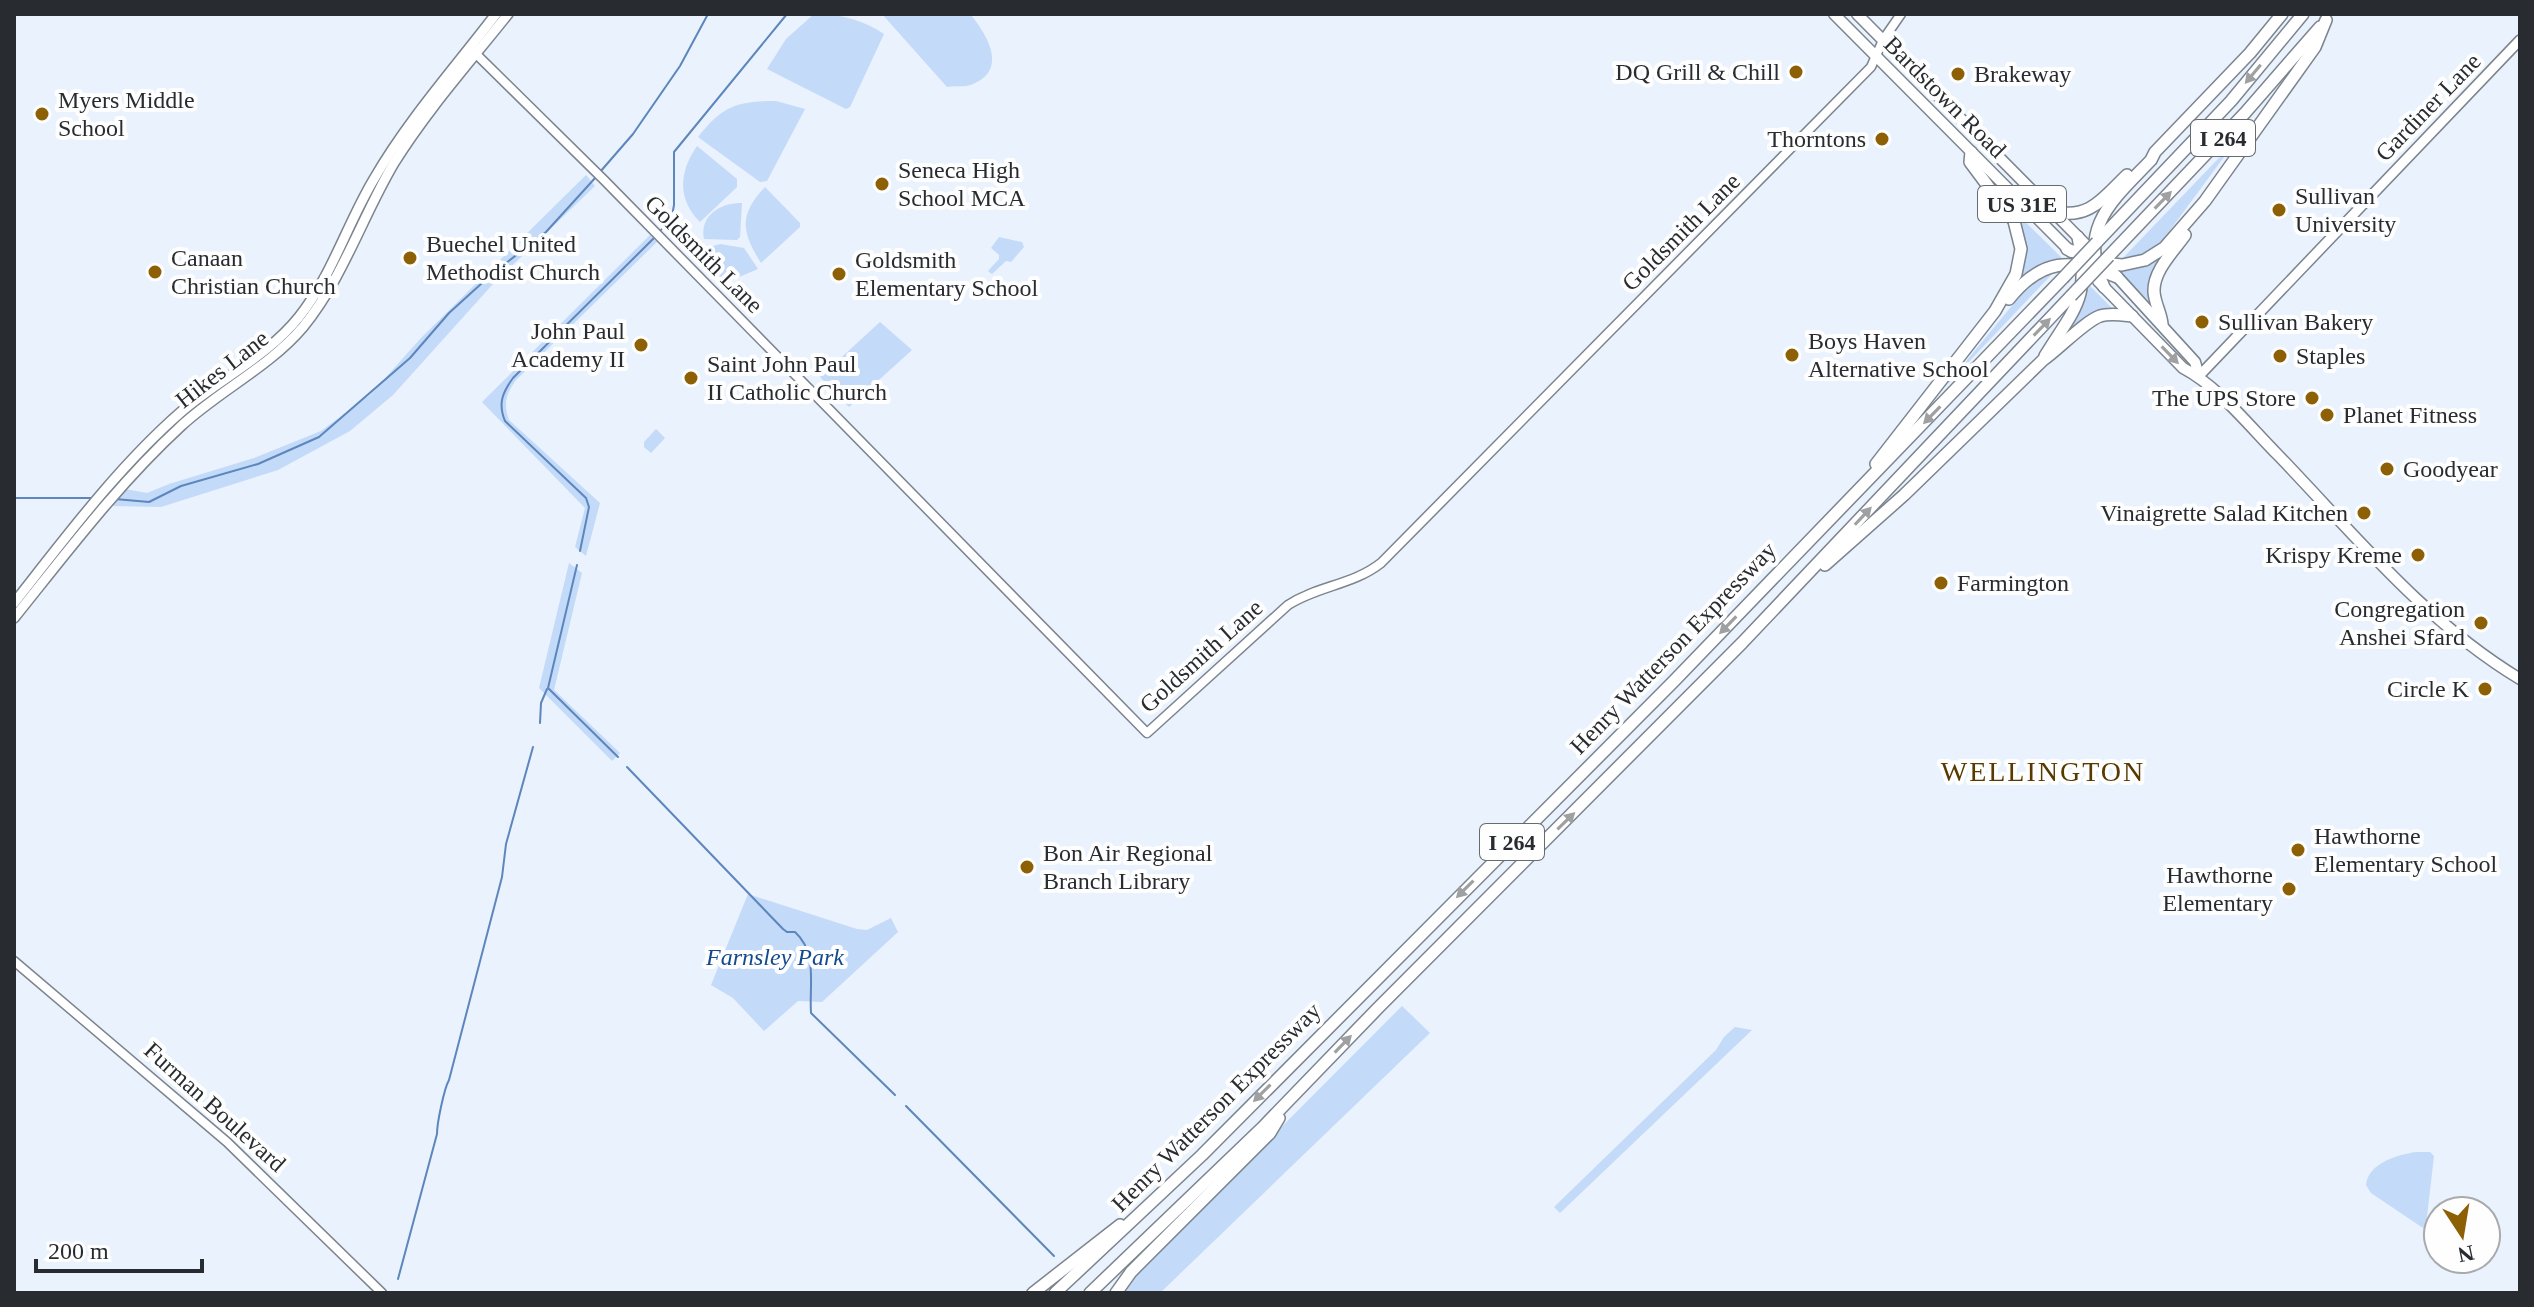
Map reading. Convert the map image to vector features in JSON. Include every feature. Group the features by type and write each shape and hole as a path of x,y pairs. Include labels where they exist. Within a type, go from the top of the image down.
{"highway":[{"path":"2043,360 2075,308 2094,258 2098,230 2110,204 2250,53 2282,14"},
{"name":"Henry Watterson Expressway","path":"1090,1293 1289,1101 1791,593 2071,296 2094,258 2303,14"},
{"path":"2067,249 2094,258 2136,263 2155,255 2175,237 2205,201 2315,47 2328,17"},
{"name":"Henry Watterson Expressway","path":"1055,1293 1162,1193 1674,681 2063,278 2094,258 2245,113 2328,17"},
{"path":"1858,487 1995,311 2016,274 2020,260 2020,238 2011,213 1970,162 1971,152"},
{"path":"2052,211 2072,215 2086,211 2147,155 2155,152"},
{"path":"2162,324 2155,297 2156,278 2205,207 2205,201"},
{"path":"2078,237 2094,258 2117,277"},
{"path":"2094,258 2104,287"},
{"path":"1995,311 2004,306 2025,280 2035,273 2050,266 2094,258"},
{"path":"1791,593 1858,538 2043,360 2099,316 2132,316"},
{"path":"1116,1293 1131,1272 1270,1133 1289,1101"},
{"path":"1033,1293 1162,1193"}],"main road":[{"name":"Hikes Lane","path":"14,603 103,502 119,490 149,456 184,423 275,355 301,329 335,282 372,202 407,143 496,14"},
{"name":"Hikes Lane","path":"14,618 103,502 106,490 147,444 183,410 268,347 298,318 328,272 373,180 400,137 437,86 508,14"},
{"name":"Bardstown Road","path":"1834,14 2067,249"},
{"name":"Bardstown Road","path":"1857,14 2078,237"},
{"name":"Gardiner Lane","path":"2199,376 2520,40"},
{"path":"2117,277 2195,362 2199,376"},
{"path":"2104,287 2183,368 2199,376 2422,605 2468,646 2520,679"}],"street":[{"name":"Goldsmith Lane","path":"473,51 600,176 1147,733 1288,605 1349,582 1381,563 1871,67 1883,40 1901,14"},
{"name":"Furman Boulevard","path":"14,961 227,1142 382,1293"}],"green space":[{"path":"814,14 850,18 884,34 850,107 846,109 767,69 786,39"},
{"path":"882,14 970,14 991,50 990,69 973,84 947,87"},
{"path":"776,101 805,109 767,181 760,182 698,137 715,118 731,107"},
{"path":"2238,138 2162,241 2139,256 2123,258"},
{"path":"697,146 737,179 737,187 700,222 687,204 683,185 687,166"},
{"path":"586,175 595,186 493,284 393,395 350,431 278,470 161,507 111,506 125,489 147,493 254,458 321,431 371,394 421,338"},
{"path":"765,187 800,223 800,227 761,263 750,242 746,224 751,206"},
{"path":"742,203 740,237 737,240 704,239 705,224 713,212 726,205"},
{"path":"2010,207 2064,260 2034,269 2014,285 2021,266"},
{"path":"650,235 657,242 516,380 506,399 509,420 600,503 586,556 575,547 585,508 482,402"},
{"path":"999,237 1022,242 1024,247 1011,262 1006,261 992,274 988,271 999,255 991,248"},
{"path":"720,244 744,248 758,269 725,283 720,282 709,247"},
{"path":"2167,251 2158,269 2154,306 2118,270 2145,265"},
{"path":"2054,272 1944,388 2029,285"},
{"path":"2089,285 2113,309 2070,331 2084,303"},
{"path":"880,322 912,350 849,407 820,377"},
{"path":"656,429 665,438 651,453 644,447 644,442"},
{"path":"569,563 582,573 554,690 620,753 612,761 539,688"},
{"name":"Farnsley Park","path":"748,894 857,929 867,930 891,918 898,932 822,1002 798,1001 764,1031 733,998 711,985"},
{"path":"1402,1006 1430,1033 1160,1293 1123,1293 1135,1274"},
{"path":"1735,1027 1752,1030 1560,1213 1554,1207 1716,1050"},
{"path":"2416,1152 2430,1152 2434,1156 2429,1195 2422,1195 2422,1227 2371,1193 2366,1185 2372,1171 2392,1158"}],"waterway":[{"path":"600,172 633,134 680,66 708,14"},
{"path":"661,230 672,216 674,205 674,152 787,14"},
{"path":"115,499 149,502 181,486 258,464 319,437 410,358 449,313 492,274 546,232 596,177"},
{"path":"580,551 589,507 586,498 505,421 502,399 513,378 654,238"},
{"path":"14,498 93,498"},
{"path":"577,565 548,688 618,757"},
{"path":"540,723 541,703 547,689"},
{"path":"398,1279 533,747"},
{"path":"627,767 783,929 795,932 802,940 810,959 811,1013 895,1095"},
{"path":"906,1106 1054,1256"}],"place":[{"name":"DQ Grill & Chill","path":"1796,72"},
{"name":"Brakeway","path":"1958,74"},
{"name":"Myers Middle School","path":"42,114"},
{"name":"Thorntons","path":"1882,139"},
{"name":"Seneca High School MCA","path":"882,184"},
{"name":"Sullivan University","path":"2279,210"},
{"name":"Buechel United Methodist Church","path":"410,258"},
{"name":"Canaan Christian Church","path":"155,272"},
{"name":"Goldsmith Elementary School","path":"839,274"},
{"name":"Sullivan Bakery","path":"2202,322"},
{"name":"John Paul Academy II","path":"641,345"},
{"name":"Boys Haven Alternative School","path":"1792,355"},
{"name":"Staples","path":"2280,356"},
{"name":"Saint John Paul II Catholic Church","path":"691,378"},
{"name":"The UPS Store","path":"2312,398"},
{"name":"Planet Fitness","path":"2327,415"},
{"name":"Goodyear","path":"2387,469"},
{"name":"Vinaigrette Salad Kitchen","path":"2364,513"},
{"name":"Krispy Kreme","path":"2418,555"},
{"name":"Farmington","path":"1941,583"},
{"name":"Congregation Anshei Sfard","path":"2481,623"},
{"name":"Circle K","path":"2485,689"},
{"name":"Hawthorne Elementary School","path":"2298,850"},
{"name":"Bon Air Regional Branch Library","path":"1027,867"},
{"name":"Hawthorne Elementary","path":"2289,889"}],"district":[{"name":"WELLINGTON","path":"2043,771"}]}
